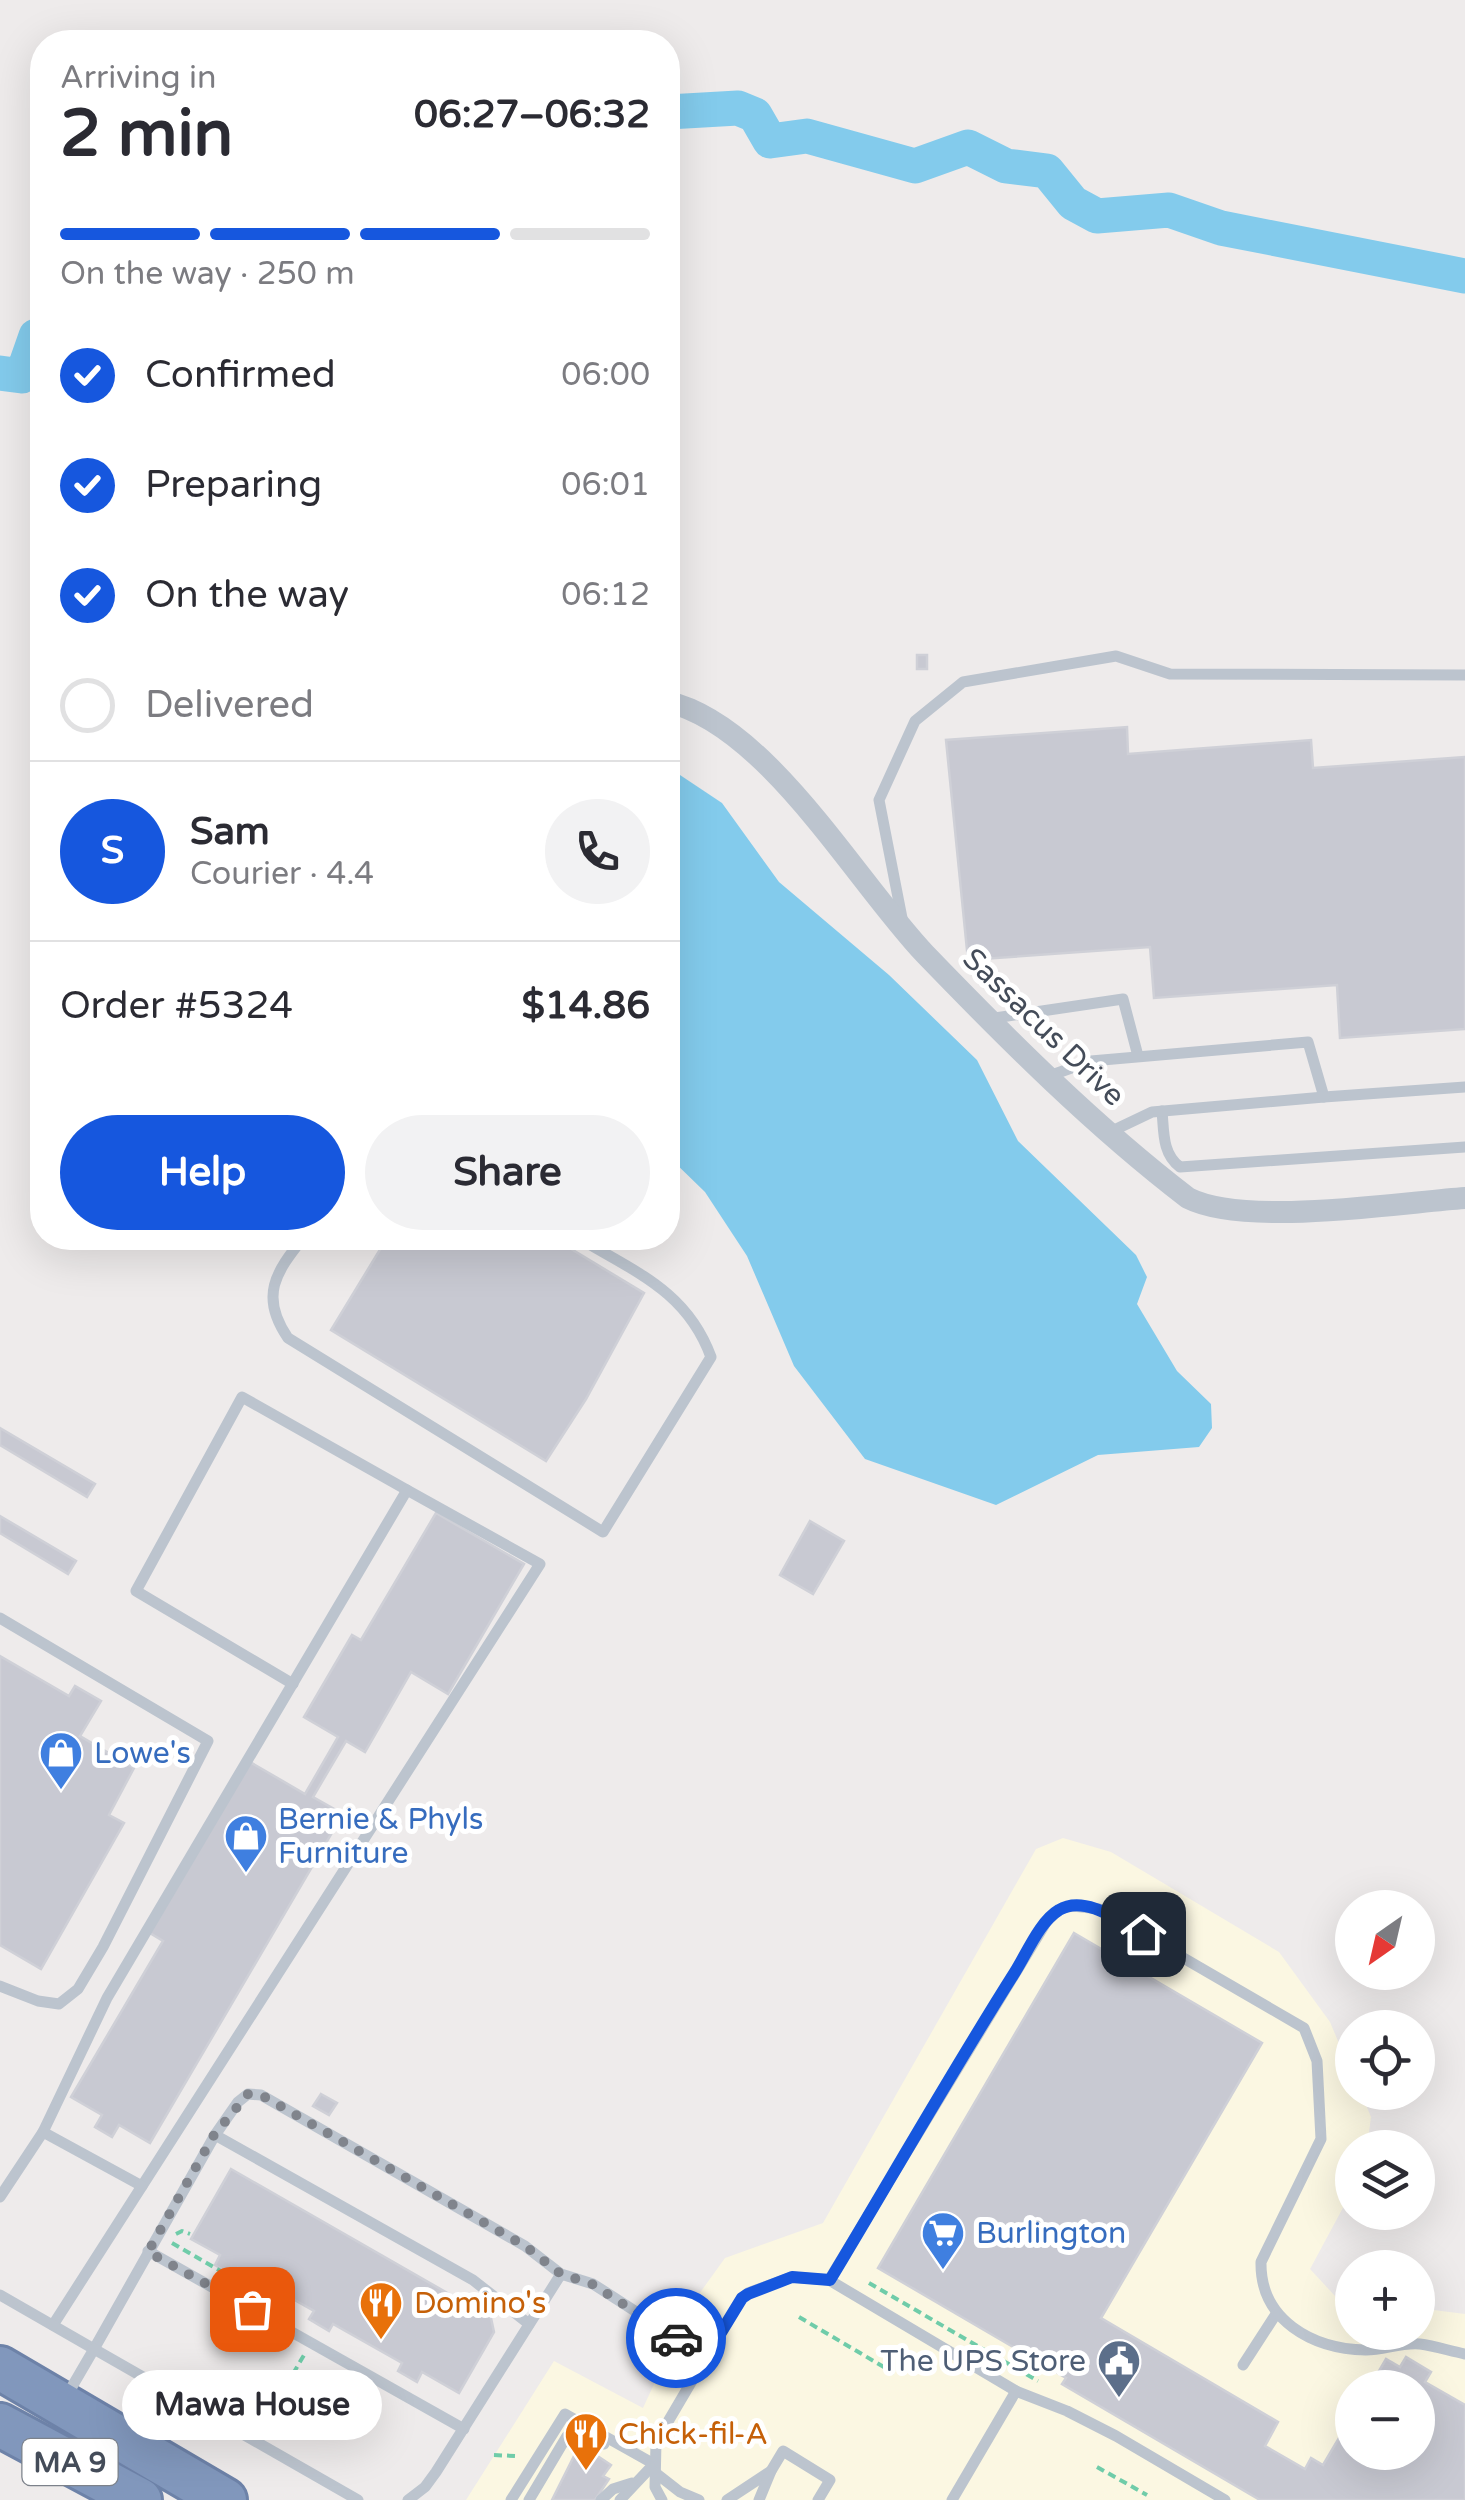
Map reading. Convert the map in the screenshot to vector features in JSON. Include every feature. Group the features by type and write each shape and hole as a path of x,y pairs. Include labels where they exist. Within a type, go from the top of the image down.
{"highway":[{"name":"MA 9","path":"0,2368 225,2500"},
{"name":"MA 9","path":"0,2425 140,2500"}],"street":[{"name":"Sassacus Drive","path":"680,706 694,710 746,743 786,786 904,932 1048,1076 1188,1198 1254,1214 1465,1198"}],"lane":[{"path":"904,932 879,800 916,721 963,682 1116,656 1170,674 1465,675"},
{"path":"988,1018 1123,999 1138,1056"},
{"path":"1048,1076 1091,1061 1308,1042 1324,1096"},
{"path":"1110,1132 1152,1112 1465,1087"},
{"path":"1162,1111 1165,1147 1180,1167 1465,1147"},
{"path":"293,1250 276,1272 272,1296 279,1325 288,1338 603,1532 711,1357 702,1333 676,1298 598,1250"},
{"path":"53,2325 540,1564 242,1397 136,1591 293,1684"},
{"path":"0,2197 43,2132 107,1998 407,1490"},
{"path":"0,1618 208,1741 78,1989 59,2004 38,2001 0,1986"},
{"path":"830,2280 1047,1921 1060,1908 1099,1909 1304,2028 1312,2042 1317,2061 1321,2138 1261,2262 1261,2282 1276,2314 1320,2344 1366,2350 1417,2344 1465,2354"},
{"path":"62,2405 214,2135 248,2094 261,2095 525,2246 561,2274 592,2284 706,2357"},
{"path":"43,2132 142,2186"},
{"path":"214,2135 473,2280 529,2324"},
{"path":"148,2252 464,2430"},
{"path":"408,2500 425,2486 464,2430 561,2274"},
{"path":"662,2500 654,2487 656,2442 742,2298 792,2277 830,2280 1016,2392 1068,2411 1225,2500"},
{"path":"0,2294 358,2500"},
{"path":"1243,2365 1276,2314"},
{"path":"952,2500 1016,2392"},
{"path":"512,2500 565,2414 636,2454 680,2492 699,2500"},
{"path":"529,2500 568,2436 579,2432 618,2453 636,2454"},
{"path":"759,2500 783,2451 830,2480 818,2500"},
{"path":"602,2500 613,2489 656,2469"},
{"path":"727,2500 771,2470"},
{"path":"620,2500 634,2482"}],"path":[{"path":"190,2234 182,2231 169,2237 171,2242 291,2312"},
{"path":"864,2280 1048,2387"},
{"path":"799,2316 894,2373"},
{"path":"280,2396 311,2343"},
{"path":"494,2455 515,2456"},
{"path":"1097,2467 1146,2495"}],"shaded area":[{"path":"1063,1838 1111,1852 1279,1952 1330,2022 1335,2034 1335,2110 1368,2110 1371,2117 1369,2130 1335,2130 1335,2223 1310,2269 1335,2296 1335,2350 1435,2350 1435,2310 1465,2314 1465,2500 466,2500 554,2361 643,2408 689,2308 725,2258 823,2223 1036,1849"}],"water":[{"path":"680,775 722,803 779,882 889,975 977,1060 1018,1141 1136,1255 1147,1277 1137,1304 1177,1371 1211,1404 1212,1428 1199,1447 1098,1455 996,1505 865,1459 794,1366 747,1256 705,1192 680,1168"}],"building":[{"path":"917,655 927,655 927,669 917,669"},
{"path":"1127,727 1128,754 1311,740 1313,768 1465,757 1465,1029 1340,1038 1337,985 1154,998 1150,947 968,960 946,740"},
{"path":"380,1250 573,1250 644,1293 586,1399 546,1461 331,1330"},
{"path":"0,1428 95,1484 87,1497 0,1445"},
{"name":"Bernie & Phyls Furniture","path":"436,1513 524,1564 448,1694 411,1672 365,1752 346,1741 313,1797 343,1814 150,2143 119,2125 112,2137 95,2127 102,2115 71,2097 163,1941 150,1933 250,1762 305,1794 338,1737 304,1717 352,1635 361,1640"},
{"path":"0,1516 76,1561 68,1574 0,1533"},
{"path":"810,1521 844,1541 813,1594 780,1575"},
{"name":"Lowe's","path":"0,1656 69,1696 75,1686 101,1701 80,1736 134,1768 109,1815 124,1823 41,1969 0,1945"},
{"path":"1074,1933 1262,2043 1101,2318 1278,2422 1265,2446 1305,2469 1311,2458 1323,2465 1335,2445 1335,2470 1435,2470 1435,2388 1465,2405 1465,2500 1260,2500 1062,2384 1066,2378 878,2268"},
{"path":"321,2094 337,2103 329,2115 313,2106"},
{"path":"231,2169 491,2318 494,2332 459,2393 422,2372 417,2382 398,2371 402,2363 333,2324 329,2331 309,2319 314,2311 238,2268 234,2276 215,2265 220,2255 191,2239"},
{"path":"1406,2357 1428,2370 1380,2370 1386,2359 1400,2367"},
{"name":"Chick-fil-A","path":"584,2447 611,2465 603,2476 609,2479 595,2500 552,2500 575,2454 579,2458"}],"waterway":[{"path":"680,111 738,108 755,115 770,141 807,136 915,166 968,147 1006,166 1047,171 1073,203 1097,216 1169,210 1221,228 1465,276"},
{"path":"0,373 22,376 30,353"}],"way so far":[{"path":"252,2309 148,2252 214,2135 248,2094 261,2095 525,2246 561,2274 592,2284 676,2338"}],"place":[{"name":"Lowe's","path":"61,1791"},
{"name":"Bernie & Phyls Furniture","path":"246,1874"},
{"name":"Burlington","path":"943,2271"},
{"name":"Mawa House","path":"252,2309"},
{"name":"Domino's","path":"381,2341"},
{"name":"The UPS Store","path":"1119,2399"},
{"name":"Chick-fil-A","path":"586,2472"}],"route":[{"path":"676,2338 706,2357 748,2294 792,2277 830,2280 998,1999 1047,1921 1060,1908 1099,1909 1143,1934"}]}
